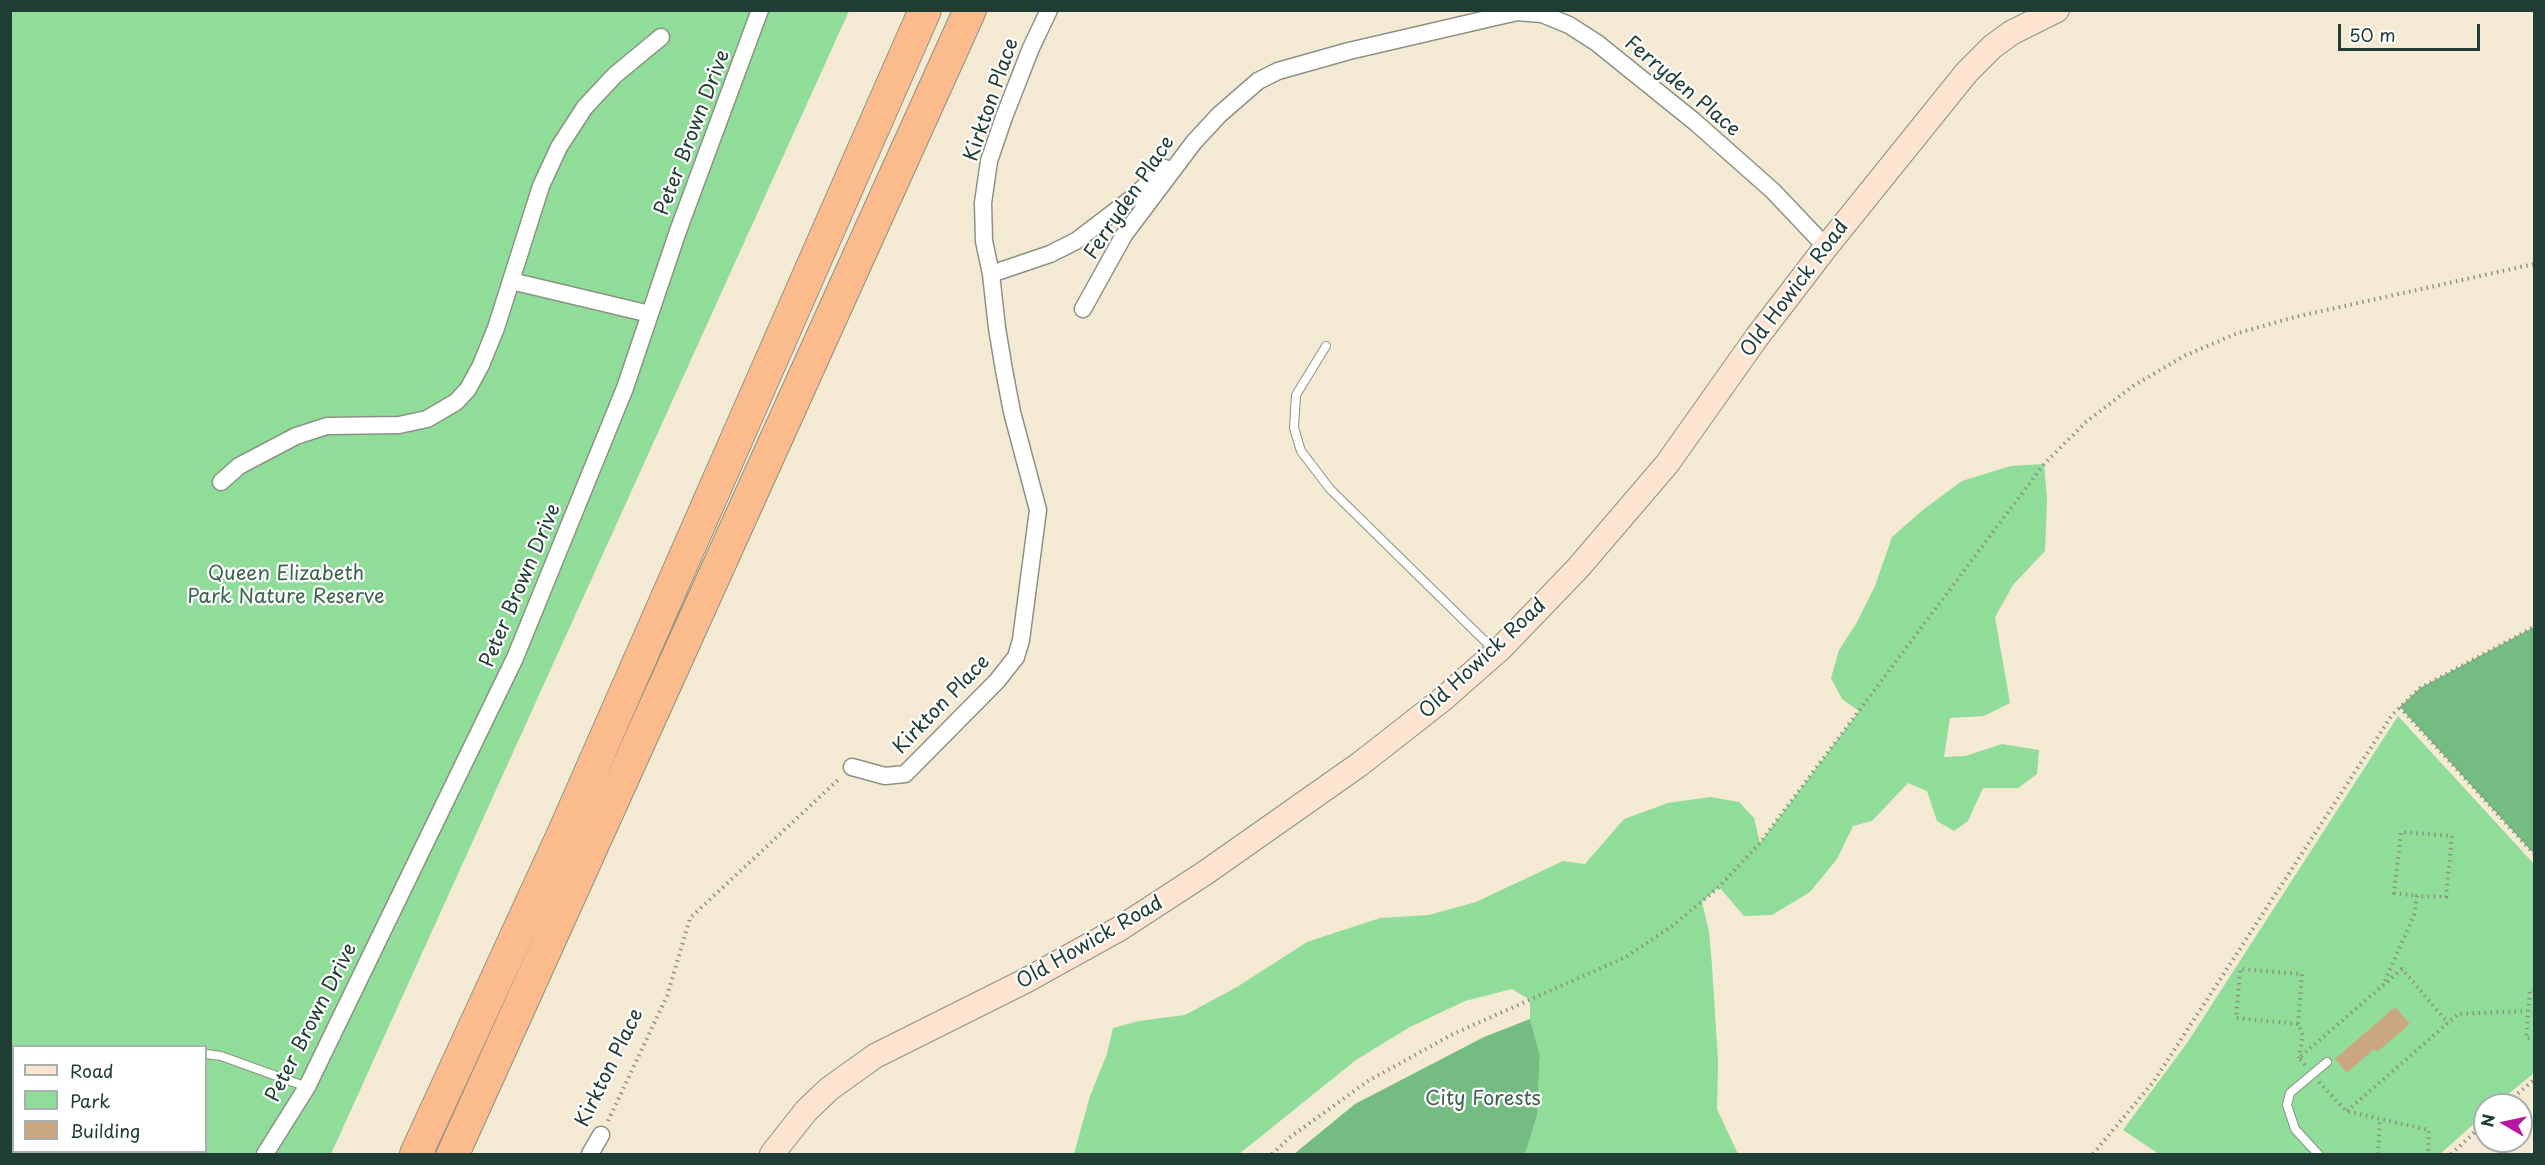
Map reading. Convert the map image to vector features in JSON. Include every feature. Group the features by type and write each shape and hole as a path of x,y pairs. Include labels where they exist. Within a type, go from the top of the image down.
{"highway":[{"path":"416,1155 565,831 925,10"},
{"path":"453,1155 970,10"}],"main road":[{"name":"Old Howick Road","path":"772,1155 806,1111 829,1089 875,1056 1035,976 1119,930 1205,873 1360,764 1417,720 1497,652 1578,568 1667,464 1757,337 1826,247 1967,72 1992,47 2011,33 2057,10"}],"street":[{"name":"Peter Brown Drive","path":"265,1155 307,1087 515,658 626,388 678,231 760,10"},
{"name":"Kirkton Place","path":"852,767 885,776 905,774 997,681 1016,657 1021,640 1038,510 1012,412 997,328 992,274 984,241 983,212 989,161 1031,48 1049,10"},
{"name":"Ferryden Place","path":"992,274 1050,254 1076,241 1131,200 1194,142 1219,115 1258,81 1278,71 1348,51 1517,12 1542,14 1569,25 1597,43 1695,122 1773,191 1826,247"},
{"path":"221,482 239,466 296,436 327,426 399,425 427,419 444,411 468,389 482,365 541,186 559,147 592,99 615,75 661,37"},
{"name":"Ferryden Place","path":"1083,309 1125,235 1194,142"},
{"path":"511,281 651,314"},
{"name":"Kirkton Place","path":"590,1155 601,1135"}],"lane":[{"path":"1326,346 1296,395 1294,428 1302,451 1330,489 1497,652"},
{"path":"207,1054 221,1056 307,1087"},
{"path":"2318,1155 2295,1129 2287,1105 2290,1093 2327,1062"}],"path":[{"path":"1272,1155 1289,1138 1368,1081 1453,1034 1626,957 1675,924 1719,887 1759,844 2044,464 2086,422 2133,386 2184,356 2238,333 2295,317 2535,264"},
{"path":"2093,1155 2154,1081 2386,724 2400,707 2420,688 2535,627"},
{"path":"2400,707 2535,854"},
{"name":"Kirkton Place","path":"601,1135 668,996 690,918 852,767"},
{"path":"2401,832 2452,836 2446,897 2417,896 2394,893 2401,832"},
{"path":"2384,984 2414,915 2417,896"},
{"path":"2298,1024 2236,1018 2240,969 2302,974 2298,1024 2303,1035 2299,1058 2346,1112 2429,1130 2428,1155"},
{"path":"2299,1058 2402,969 2448,1023"},
{"path":"2535,990 2530,990 2526,1038 2535,1039"},
{"path":"2346,1112 2458,1014 2527,1011"},
{"path":"2519,1093 2535,1080"},
{"path":"2378,1155 2380,1119"},
{"path":"2451,1155 2473,1134"}],"green space":[{"name":"Queen Elizabeth Park Nature Reserve","path":"10,11 849,11 331,1154 11,1154"},
{"path":"2044,464 2047,499 2045,551 2013,585 1995,617 2010,703 1984,716 1950,718 1944,757 1965,756 2002,744 2039,750 2037,774 2018,788 1983,788 1968,821 1954,831 1937,821 1927,791 1908,783 1872,821 1853,826 1837,859 1810,892 1772,915 1744,916 1719,887 1702,902 1709,931 1712,965 1718,1062 1717,1109 1738,1154 1525,1154 1537,1116 1540,1055 1530,1019 1530,1000 1512,989 1465,1001 1410,1027 1356,1060 1239,1154 1074,1154 1090,1096 1107,1054 1113,1028 1139,1021 1185,1015 1237,987 1307,942 1380,918 1429,915 1476,902 1563,861 1585,864 1624,819 1668,803 1710,797 1739,802 1754,818 1760,843 1859,711 1842,699 1831,678 1839,650 1856,624 1875,586 1892,537 1924,509 1962,481 2011,466"},
{"path":"2534,627 2534,854 2400,707 2420,688"},
{"path":"2398,716 2534,864 2534,1073 2510,1093 2473,1093 2473,1125 2440,1154 2159,1154 2123,1130 2187,1043"},
{"name":"City Forests","path":"1530,1019 1540,1055 1537,1116 1525,1154 1294,1154 1355,1104 1484,1037"}],"building":[{"path":"2395,1007 2410,1024 2377,1052 2374,1049 2347,1073 2335,1059"}]}
